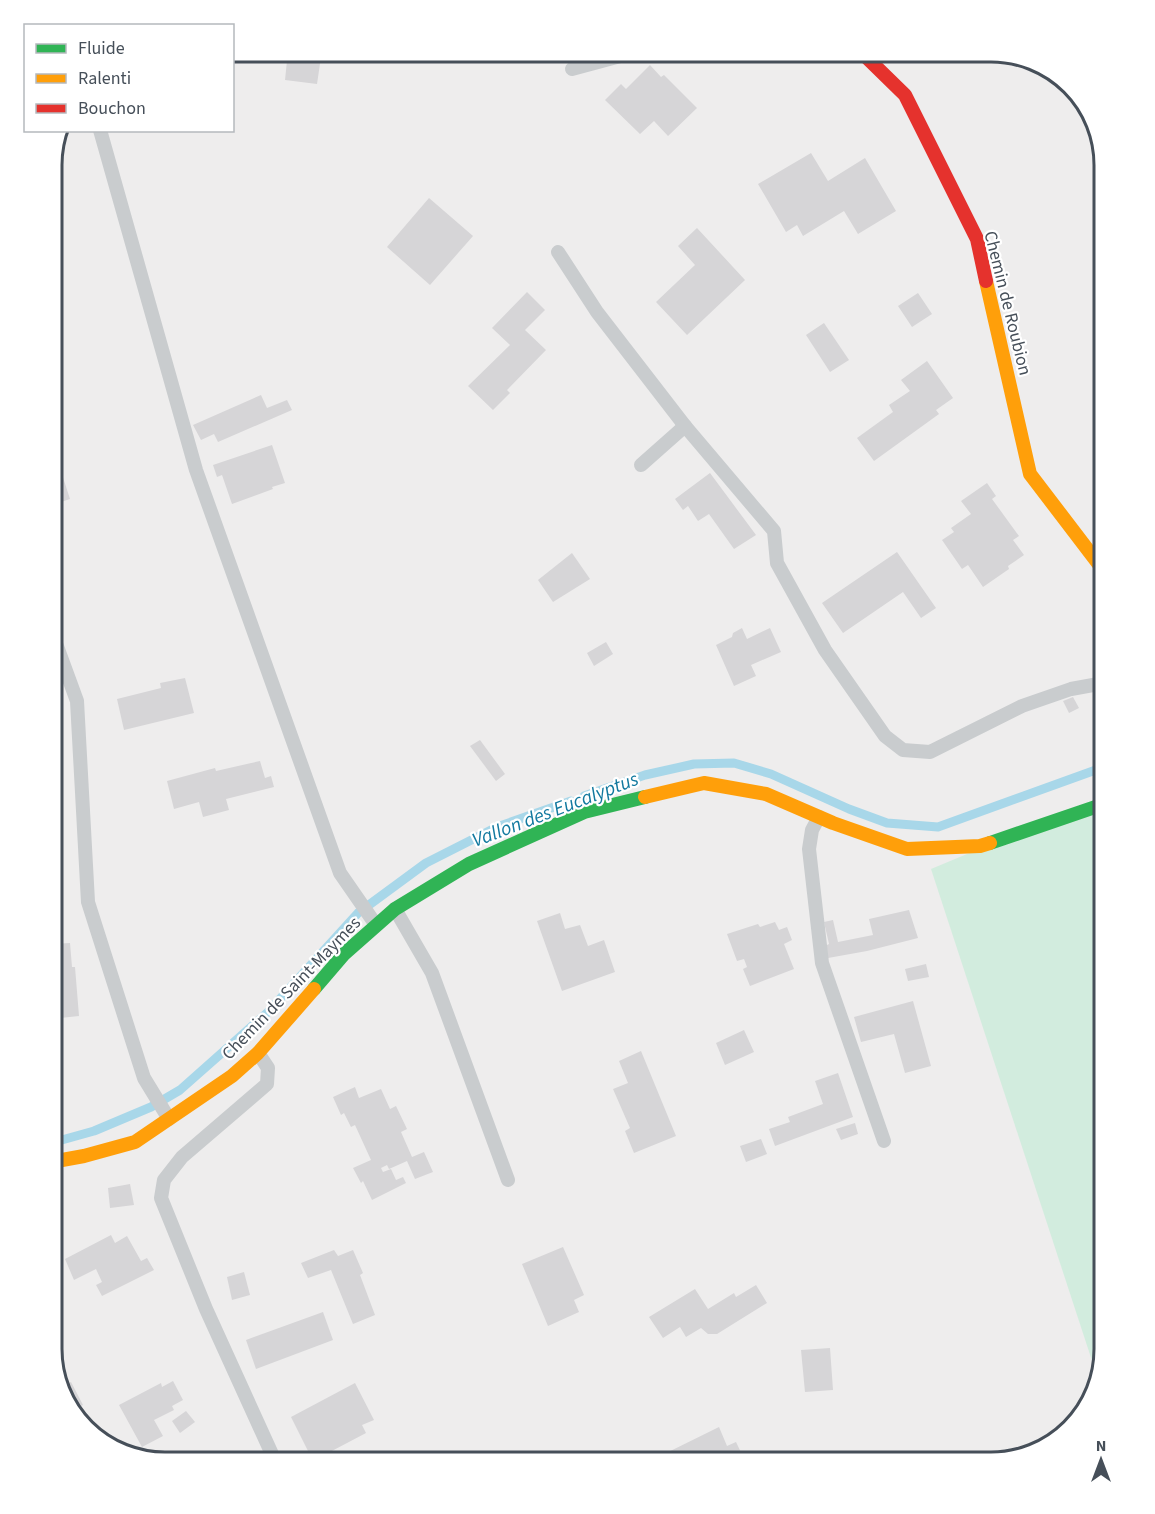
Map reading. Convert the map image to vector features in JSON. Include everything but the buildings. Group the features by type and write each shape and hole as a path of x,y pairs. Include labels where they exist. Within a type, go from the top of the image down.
{"street":[{"name":"Chemin de Roubion","path":"871,62 905,95 977,238 1030,474 1094,558"},
{"name":"Chemin de Saint-Maymes","path":"62,1160 135,1142 232,1076 258,1053 345,954 395,909 469,864 584,812 704,783 766,794 820,817 907,849 980,846 1094,807"}],"lane":[{"path":"572,69 598,62"},
{"path":"101,132 196,470 340,873 376,926"},
{"path":"558,252 597,312 685,426 774,531 777,563 825,650 885,736 903,750 930,752 1022,706 1071,689 1094,685"},
{"path":"641,465 685,426"},
{"path":"62,660 77,701 88,902 144,1078 168,1119"},
{"path":"820,817 812,830 809,849 822,963 884,1141"},
{"path":"395,909 432,973 508,1180"},
{"path":"258,1053 268,1068 267,1084 182,1157 164,1180 161,1198 206,1309 271,1452"}],"green space":[{"path":"1094,801 1093,1363 931,869"}],"waterway":[{"name":"Vallon des Eucalyptus","path":"584,796 645,775 694,764 734,763 771,774 849,809 887,823 938,827 1094,771"},
{"name":"Vallon des Eucalyptus","path":"62,1140 94,1131 151,1107 180,1090 268,1012 358,913 426,863 497,827 571,801"}],"traffic: fast":[{"path":"314,989 344,954 395,909 469,864 584,812 645,797"},
{"path":"990,843 1094,807"}],"traffic: slow":[{"path":"986,281 1030,474 1094,558"},
{"path":"645,797 704,783 766,794 833,823 907,849 980,846 990,843"},
{"path":"62,1160 135,1142 232,1076 258,1053 314,989"}],"traffic: jam":[{"path":"871,62 905,95 977,239 986,281"}]}
